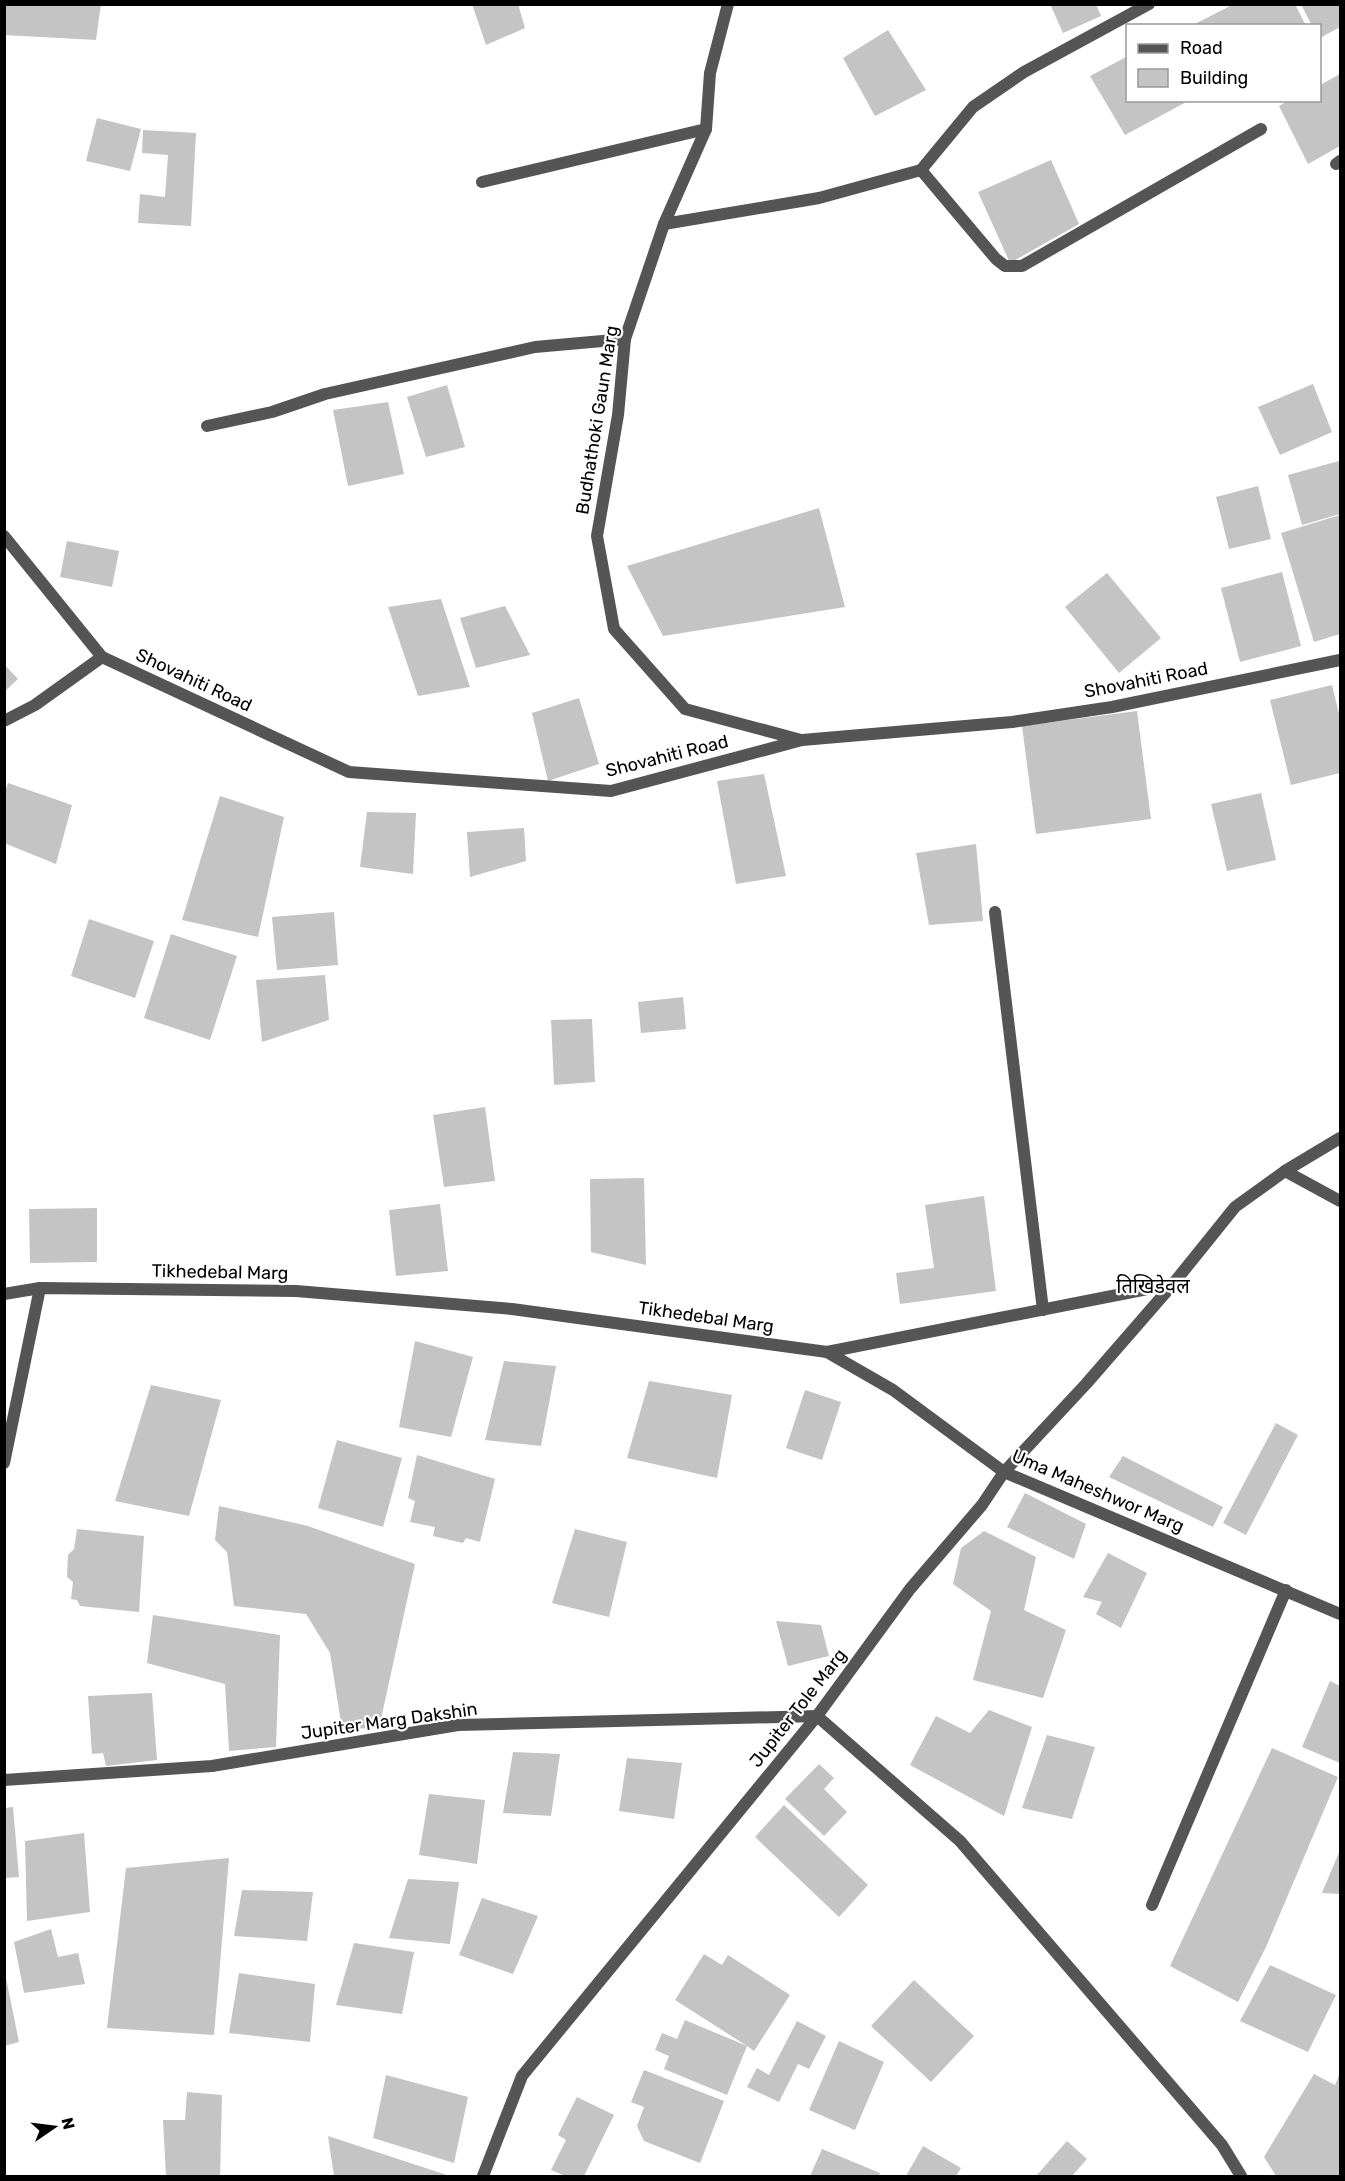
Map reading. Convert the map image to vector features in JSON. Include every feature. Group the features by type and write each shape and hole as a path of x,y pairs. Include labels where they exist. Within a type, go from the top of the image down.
{"street":[{"name":"Budhathoki Gaun Marg","path":"728,4 710,73 706,129 664,224 625,339 618,415 597,537 614,629 685,709 802,740"},
{"path":"664,224 819,198 921,170 973,107 1024,72 1149,4"},
{"path":"482,182 706,129"},
{"path":"921,170 996,259 1005,266 1022,266 1261,129"},
{"path":"207,426 272,412 325,394 535,347 625,339"},
{"name":"Shovahiti Road","path":"4,536 102,657 349,772 611,791 802,740 1012,722 1112,707 1341,660"},
{"path":"4,721 34,705 102,657"},
{"path":"995,912 1043,1310"},
{"path":"1173,1284 1236,1207 1285,1171 1341,1138"},
{"path":"1285,1171 1341,1200"},
{"name":"Tikhedebal Marg","path":"4,1293 40,1288 307,1292 512,1309 827,1352 1173,1284"},
{"name":"Jupiter Tole Marg","path":"483,2176 522,2076 817,1716 910,1589 982,1505 1004,1472 1086,1384 1173,1284"},
{"path":"4,1462 40,1288"},
{"name":"Uma Maheshwor Marg","path":"827,1352 893,1390 1004,1472 1341,1614"},
{"path":"1152,1905 1286,1590"},
{"path":"817,1716 960,1840 1222,2145 1241,2176"},
{"name":"Jupiter Marg Dakshin","path":"4,1780 212,1767 458,1725 817,1716"}],"building":[{"path":"4,4 101,4 96,40 4,35"},
{"path":"472,4 518,4 525,28 486,45"},
{"path":"1050,4 1096,4 1101,16 1063,33"},
{"path":"1234,4 1295,4 1305,24 1195,24"},
{"path":"1301,4 1340,4 1340,27 1321,37 1321,24 1311,24"},
{"path":"888,30 926,90 875,116 843,58"},
{"path":"1126,57 1126,102 1186,102 1125,135 1090,76"},
{"path":"1340,74 1340,146 1308,164 1279,106 1286,102 1321,102 1321,84"},
{"path":"97,118 141,129 130,171 86,161"},
{"path":"143,130 196,133 191,226 138,223 140,194 165,197 168,155 142,153"},
{"path":"1051,160 1079,224 1010,263 978,192"},
{"path":"1313,384 1332,432 1280,455 1258,407"},
{"path":"447,385 465,447 426,457 407,397"},
{"path":"388,402 404,474 348,486 333,410"},
{"path":"1339,461 1340,514 1302,525 1288,475"},
{"path":"1258,486 1271,539 1229,549 1216,497"},
{"path":"819,508 845,607 663,636 627,566"},
{"path":"1340,515 1340,634 1314,642 1281,533"},
{"path":"67,541 119,551 112,587 60,577"},
{"path":"1282,572 1301,646 1240,662 1221,588"},
{"path":"1107,573 1161,638 1119,673 1065,607"},
{"path":"441,599 470,687 418,696 388,607"},
{"path":"505,606 530,655 476,668 460,618"},
{"path":"4,664 18,679 4,692"},
{"path":"1332,685 1340,718 1340,773 1291,785 1270,700"},
{"path":"579,698 599,764 548,781 532,713"},
{"path":"1137,711 1151,819 1036,834 1022,726"},
{"path":"764,774 786,876 736,884 717,781"},
{"path":"8,783 72,805 56,864 4,843 4,795"},
{"path":"1261,793 1276,860 1227,871 1211,804"},
{"path":"220,796 284,817 258,937 182,920"},
{"path":"367,812 416,813 413,874 360,867"},
{"path":"524,828 526,861 470,877 467,832"},
{"path":"976,844 983,921 929,925 916,853"},
{"path":"334,912 338,965 277,970 272,917"},
{"path":"89,919 154,941 135,998 71,976"},
{"path":"171,934 237,956 210,1040 144,1018"},
{"path":"325,975 329,1020 262,1042 256,980"},
{"path":"683,997 686,1029 641,1033 638,1002"},
{"path":"592,1019 595,1082 554,1085 551,1020"},
{"path":"485,1107 495,1181 444,1187 433,1115"},
{"path":"644,1178 646,1265 591,1252 590,1179"},
{"path":"984,1196 996,1291 900,1304 896,1273 934,1268 925,1205"},
{"path":"440,1204 448,1271 396,1276 389,1210"},
{"path":"97,1208 97,1262 30,1263 29,1209"},
{"path":"415,1341 473,1357 451,1437 399,1427"},
{"path":"504,1361 556,1366 541,1446 485,1440"},
{"path":"649,1381 732,1395 717,1478 627,1458"},
{"path":"151,1385 221,1400 189,1516 115,1501"},
{"path":"805,1390 841,1402 822,1460 786,1448"},
{"path":"1276,1423 1298,1435 1246,1535 1223,1523"},
{"path":"337,1440 402,1458 383,1527 318,1508"},
{"path":"417,1455 495,1479 480,1542 466,1538 463,1543 433,1536 435,1527 410,1522 415,1501 408,1498"},
{"path":"1123,1456 1223,1507 1213,1527 1109,1477"},
{"path":"1025,1493 1086,1524 1074,1559 1007,1527"},
{"path":"219,1506 308,1526 415,1564 379,1728 342,1729 330,1653 306,1614 234,1606 227,1552 215,1540"},
{"path":"77,1529 144,1536 139,1612 80,1606 77,1600 71,1599 73,1582 67,1577 68,1555 74,1549"},
{"path":"575,1529 627,1542 609,1617 552,1603"},
{"path":"984,1531 1036,1557 1024,1610 1066,1630 1043,1698 973,1680 991,1611 953,1584 961,1548"},
{"path":"1108,1553 1147,1573 1121,1628 1096,1614 1102,1602 1083,1597"},
{"path":"153,1615 280,1635 276,1747 229,1751 225,1684 147,1663"},
{"path":"776,1621 821,1625 829,1656 788,1666"},
{"path":"1330,1681 1340,1686 1340,1763 1302,1747"},
{"path":"152,1693 157,1760 106,1766 103,1753 92,1754 88,1696"},
{"path":"989,1710 1032,1727 1004,1816 910,1765 936,1716 970,1733"},
{"path":"1047,1735 1095,1747 1072,1819 1022,1808"},
{"path":"1272,1748 1338,1777 1266,1947 1238,2002 1170,1966"},
{"path":"513,1752 560,1754 551,1816 503,1813"},
{"path":"627,1758 682,1763 674,1819 619,1811"},
{"path":"819,1764 834,1778 824,1789 847,1812 824,1836 785,1799"},
{"path":"429,1794 485,1800 477,1864 419,1855"},
{"path":"784,1805 868,1885 839,1917 755,1837"},
{"path":"13,1807 19,1877 4,1878 4,1808"},
{"path":"84,1833 90,1912 27,1921 25,1841"},
{"path":"1340,1850 1340,1894 1322,1893"},
{"path":"229,1858 214,2035 107,2028 126,1868"},
{"path":"408,1879 459,1882 450,1944 389,1938"},
{"path":"242,1890 313,1892 307,1941 234,1936"},
{"path":"482,1898 538,1916 513,1974 459,1955"},
{"path":"51,1929 58,1957 78,1953 85,1984 24,1993 14,1942"},
{"path":"354,1943 414,1952 402,2014 336,2005"},
{"path":"704,1954 722,1965 728,1955 790,1995 754,2051 675,2000"},
{"path":"1270,1965 1336,1995 1308,2052 1240,2021"},
{"path":"239,1973 315,1984 310,2042 229,2033"},
{"path":"6,1978 19,2042 4,2046 4,1979"},
{"path":"914,1980 974,2036 931,2082 871,2026"},
{"path":"685,2020 747,2046 727,2095 664,2069 669,2056 655,2050 662,2033 677,2039"},
{"path":"797,2021 826,2036 809,2069 798,2064 779,2102 747,2087 757,2068 769,2075"},
{"path":"839,2041 884,2062 855,2130 809,2110"},
{"path":"644,2070 724,2101 700,2163 644,2141 637,2126 644,2107 631,2102"},
{"path":"1340,2073 1340,2176 1276,2176 1264,2157 1314,2074 1335,2085"},
{"path":"386,2075 468,2097 454,2163 373,2138"},
{"path":"187,2092 222,2095 220,2176 166,2176 163,2120 185,2120"},
{"path":"577,2097 614,2115 584,2176 565,2176 551,2170 566,2140 558,2135"},
{"path":"328,2136 450,2176 334,2176"},
{"path":"1067,2141 1087,2159 1072,2176 1036,2176"},
{"path":"923,2146 961,2168 956,2176 906,2176"},
{"path":"822,2149 880,2173 879,2176 810,2176"}],"district":[{"name":"तिखिडेवल","path":"1153,1286"}]}
